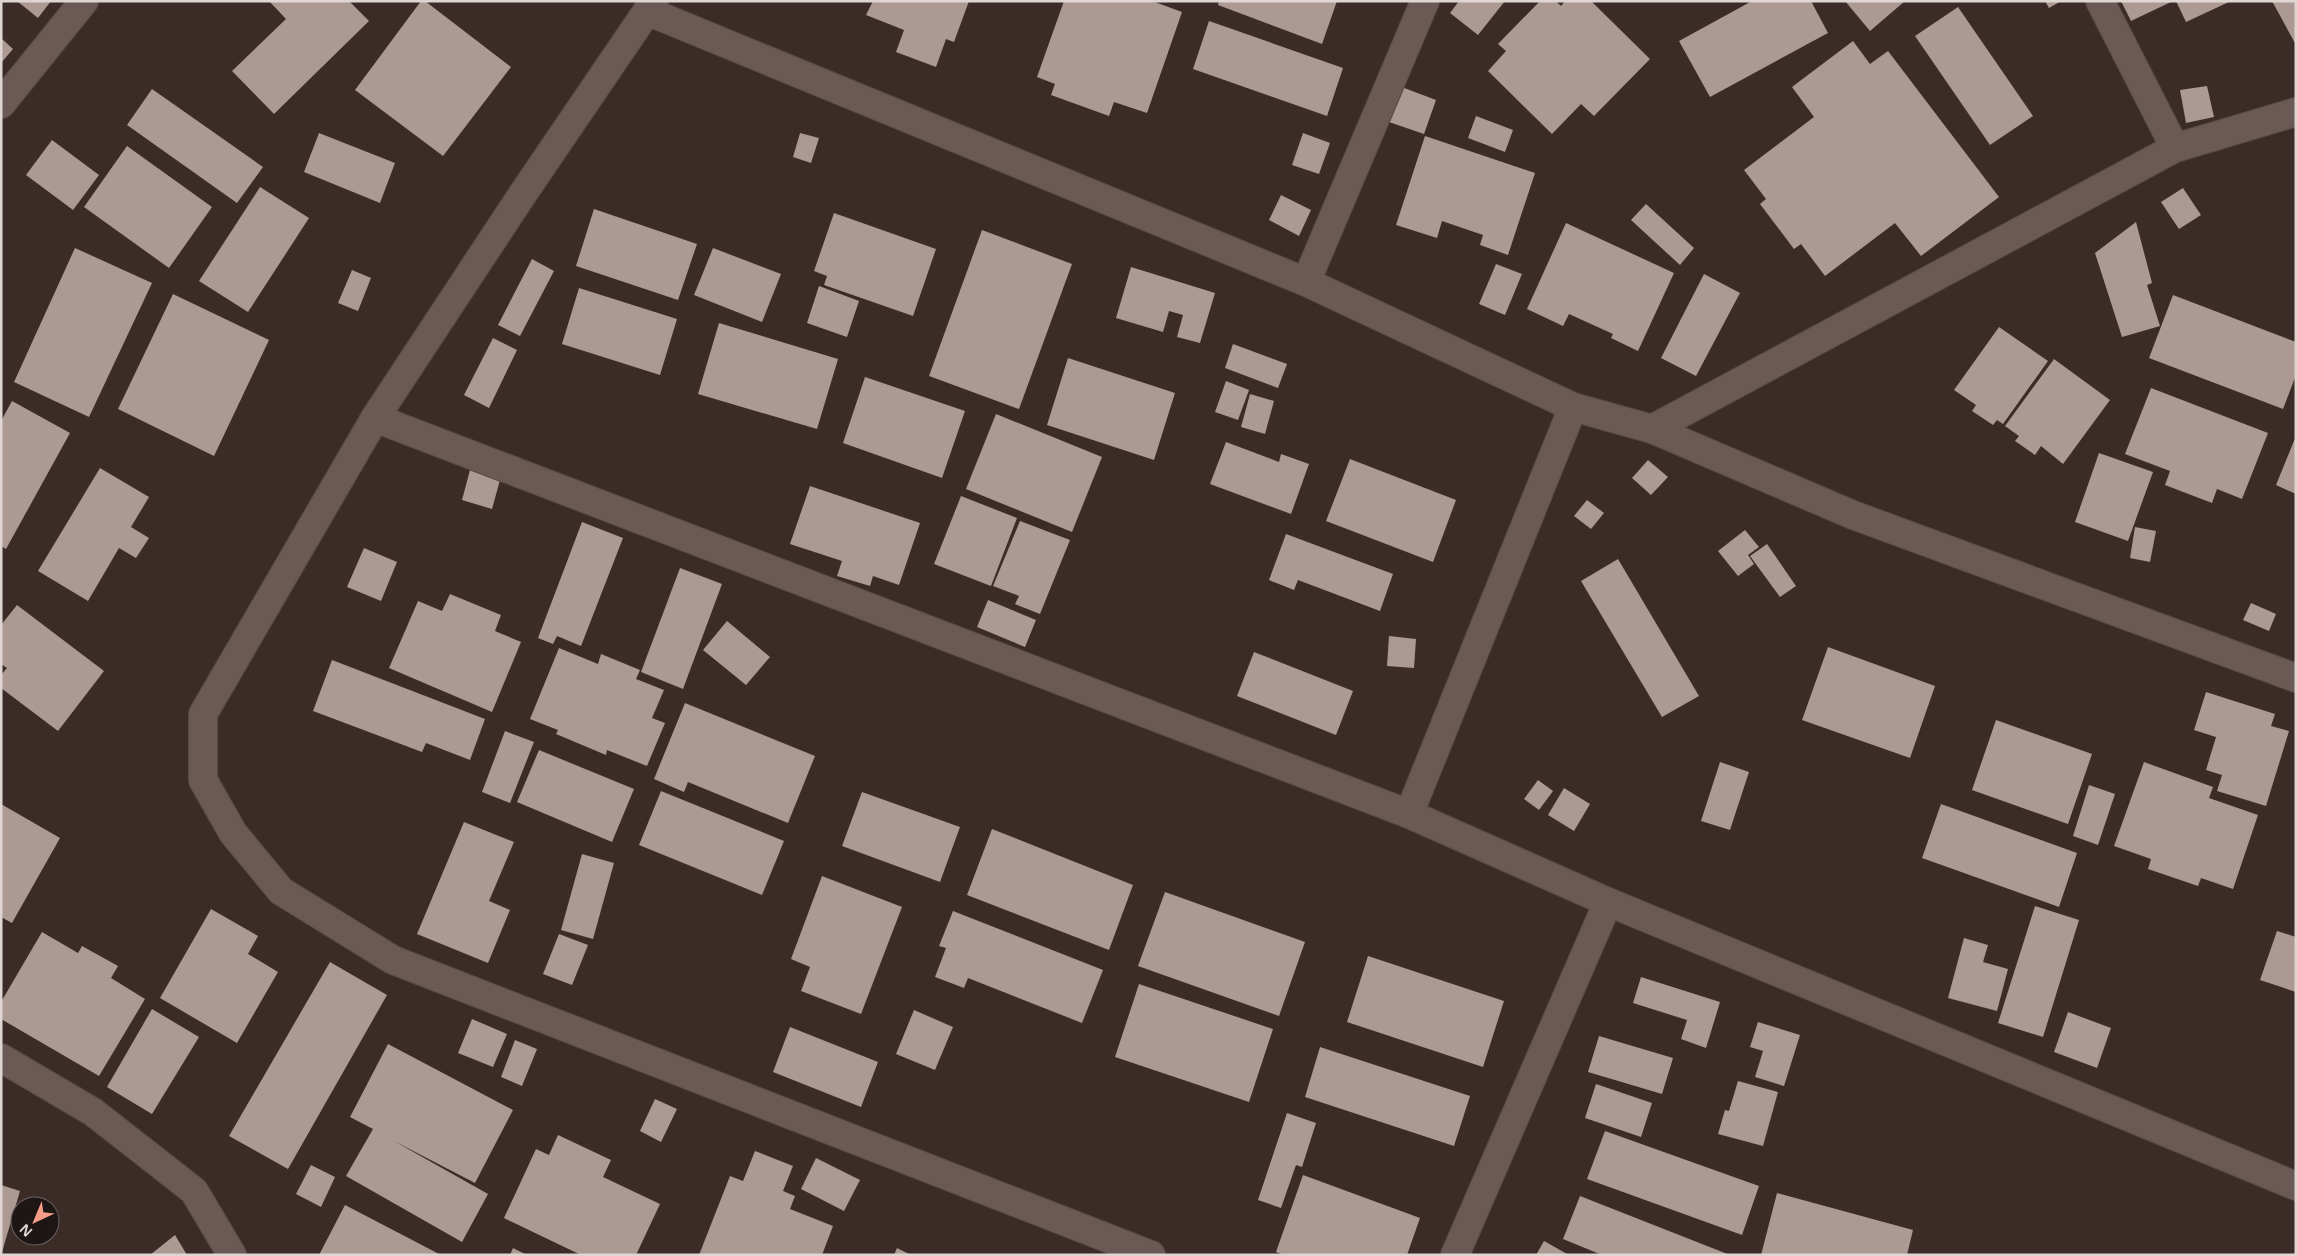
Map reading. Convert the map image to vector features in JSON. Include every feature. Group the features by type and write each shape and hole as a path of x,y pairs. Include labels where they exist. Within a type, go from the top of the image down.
{"street":[{"path":"1,104 84,1"},
{"path":"1306,282 1425,1"},
{"path":"2100,1 2175,148"},
{"path":"1151,1255 393,960 281,892 232,832 203,780 203,714 375,418 651,6 1306,282 1573,407 1652,429 1853,515 2296,678"},
{"path":"1652,429 2175,148 2296,112"},
{"path":"1409,814 1573,407"},
{"path":"375,418 1409,814 1608,902 2296,1186"},
{"path":"1456,1255 1608,902"},
{"path":"1,1058 93,1112 194,1191 232,1255"}],"building":[{"path":"17,1 51,1 38,18"},
{"path":"269,1 349,1 369,21 274,114 232,71 286,19"},
{"path":"421,1 425,1 511,67 443,156 355,90"},
{"path":"873,1 969,1 954,42 946,39 936,67 896,52 904,30 866,15"},
{"path":"1064,1 1152,1 1182,12 1147,113 1114,102 1109,116 1051,95 1055,84 1037,77"},
{"path":"1219,1 1337,1 1322,44 1218,5"},
{"path":"1459,1 1505,1 1478,35 1450,13"},
{"path":"1540,1 1556,1 1561,6 1565,1 1591,1 1650,59 1594,116 1581,104 1552,134 1488,71 1506,51 1498,44"},
{"path":"1752,1 1811,1 1828,33 1710,97 1679,41"},
{"path":"1845,1 1905,1 1870,31"},
{"path":"2045,1 2061,1 2049,8"},
{"path":"2121,1 2173,1 2131,21"},
{"path":"2176,1 2231,1 2186,22"},
{"path":"2272,1 2296,1 2296,45"},
{"path":"1958,7 2033,116 1990,145 1915,36"},
{"path":"1209,21 1343,68 1327,116 1193,69"},
{"path":"1,38 13,49 1,63"},
{"path":"1853,41 1870,64 1888,51 1999,197 1921,256 1895,223 1825,276 1801,244 1794,249 1760,204 1766,199 1744,170 1814,117 1792,87"},
{"path":"1399,86 1436,100 1424,134 1386,121"},
{"path":"2207,86 2214,117 2186,123 2180,90"},
{"path":"152,89 263,167 237,203 127,125"},
{"path":"1476,116 1513,130 1505,152 1468,138"},
{"path":"319,133 395,163 380,203 304,172"},
{"path":"800,133 819,138 811,163 793,157"},
{"path":"1303,133 1330,143 1319,174 1292,165"},
{"path":"1425,136 1535,173 1508,255 1480,245 1483,235 1442,221 1437,238 1396,225"},
{"path":"52,140 99,175 73,210 26,175"},
{"path":"127,146 212,207 169,268 84,207"},
{"path":"260,187 309,218 248,312 199,281"},
{"path":"2183,188 2201,215 2179,229 2161,202"},
{"path":"1281,195 1311,210 1299,236 1269,220"},
{"path":"1646,204 1694,248 1680,265 1631,220"},
{"path":"594,209 697,244 678,300 576,266"},
{"path":"834,213 936,249 913,316 824,285 827,276 814,271"},
{"path":"2136,222 2152,283 2147,285 2160,326 2122,337 2095,253"},
{"path":"1566,223 1674,273 1638,351 1611,338 1613,334 1569,314 1563,326 1527,309"},
{"path":"982,230 1072,264 1019,409 929,376"},
{"path":"75,248 152,283 89,417 14,382"},
{"path":"713,248 781,274 762,322 694,295"},
{"path":"532,259 554,271 520,336 498,325"},
{"path":"1496,264 1522,274 1505,315 1479,304"},
{"path":"1131,267 1215,293 1200,343 1177,337 1183,315 1169,311 1163,332 1116,318"},
{"path":"352,270 371,278 358,311 338,303"},
{"path":"1704,274 1740,293 1696,376 1661,358"},
{"path":"819,286 859,301 847,337 807,323"},
{"path":"579,288 677,319 660,375 562,344"},
{"path":"173,294 269,340 214,456 118,409"},
{"path":"2173,295 2296,342 2296,375 2283,409 2149,358"},
{"path":"719,323 838,359 817,429 698,394"},
{"path":"1999,327 2048,361 2003,424 1997,420 1993,425 1972,411 1976,405 1954,390"},
{"path":"493,338 517,350 489,408 464,395"},
{"path":"1233,344 1287,364 1278,388 1225,368"},
{"path":"1068,358 1175,393 1154,460 1047,425"},
{"path":"2054,359 2110,400 2063,464 2041,446 2035,455 2015,441 2019,436 2005,426"},
{"path":"865,377 965,411 942,478 843,443"},
{"path":"1226,381 1249,390 1238,420 1215,412"},
{"path":"2151,388 2268,433 2242,499 2217,489 2212,503 2165,485 2170,471 2125,454"},
{"path":"1250,394 1274,401 1265,434 1241,427"},
{"path":"12,401 70,433 6,549 1,546 1,421"},
{"path":"996,414 1102,457 1072,532 966,489"},
{"path":"2296,436 2296,494 2276,485"},
{"path":"1226,442 1279,462 1281,454 1309,464 1291,514 1210,484"},
{"path":"2099,453 2153,472 2128,541 2075,522"},
{"path":"1350,459 1456,500 1433,562 1326,521"},
{"path":"1648,460 1668,477 1651,495 1632,478"},
{"path":"100,468 149,497 131,527 149,538 136,558 119,548 88,601 38,571"},
{"path":"470,470 500,480 492,509 462,500"},
{"path":"810,486 920,523 899,585 873,576 870,586 837,576 842,561 790,544"},
{"path":"961,496 1017,518 991,586 934,564"},
{"path":"1587,500 1604,513 1591,529 1574,516"},
{"path":"1020,521 1070,540 1040,614 1015,604 1019,596 993,586"},
{"path":"582,522 623,538 581,646 557,636 553,644 538,638"},
{"path":"2135,527 2156,531 2150,562 2130,558"},
{"path":"1745,530 1759,547 1748,555 1754,564 1738,576 1718,551"},
{"path":"1286,534 1393,574 1380,611 1298,580 1294,590 1269,580"},
{"path":"1767,544 1796,586 1780,597 1750,556"},
{"path":"364,548 397,562 381,601 347,587"},
{"path":"1618,559 1699,696 1662,717 1581,581"},
{"path":"680,568 722,584 683,689 641,672"},
{"path":"450,594 501,615 495,631 521,642 492,712 389,668 418,601 442,611"},
{"path":"988,600 1036,620 1025,647 977,627"},
{"path":"2251,603 2276,614 2269,631 2243,620"},
{"path":"17,605 104,671 58,731 1,688 1,675 7,668 1,664 1,625"},
{"path":"727,621 770,657 746,685 703,650"},
{"path":"1389,636 1416,639 1414,668 1387,666"},
{"path":"1828,647 1935,686 1910,758 1802,720"},
{"path":"559,648 598,664 601,654 640,670 636,679 664,690 652,718 665,723 647,766 607,750 606,755 556,734 558,730 530,719"},
{"path":"1254,652 1353,691 1336,735 1237,696"},
{"path":"332,660 485,719 470,760 426,743 422,752 313,711"},
{"path":"2206,692 2275,714 2271,726 2289,731 2266,806 2217,791 2222,775 2206,770 2216,737 2194,730"},
{"path":"685,703 815,756 788,823 688,782 684,792 654,779"},
{"path":"1996,720 2092,754 2068,824 1972,790"},
{"path":"505,731 534,742 510,803 482,792"},
{"path":"539,750 634,789 612,842 517,802"},
{"path":"1720,762 1749,772 1730,830 1701,821"},
{"path":"2144,762 2213,787 2209,798 2258,815 2233,889 2201,878 2198,886 2148,869 2151,859 2114,846"},
{"path":"1538,780 1553,791 1539,810 1524,799"},
{"path":"2089,785 2115,794 2098,845 2073,836"},
{"path":"1564,788 1590,804 1574,831 1548,815"},
{"path":"661,791 784,841 762,895 639,845"},
{"path":"862,792 960,827 940,882 842,846"},
{"path":"1,804 60,838 12,923 1,917"},
{"path":"1941,804 2077,853 2059,907 1922,858"},
{"path":"464,822 514,842 489,901 510,910 488,963 417,934"},
{"path":"992,829 1133,885 1109,950 967,895"},
{"path":"582,854 614,863 593,939 561,930"},
{"path":"822,876 902,907 861,1014 801,991 810,967 791,959"},
{"path":"1165,892 1305,942 1279,1016 1138,966"},
{"path":"2035,906 2079,920 2043,1037 1998,1023"},
{"path":"211,909 258,936 248,954 278,972 237,1043 160,998"},
{"path":"953,911 1103,970 1082,1023 968,978 964,988 935,977 946,948 939,946"},
{"path":"2277,931 2296,937 2296,992 2260,980"},
{"path":"42,932 78,953 82,946 118,966 111,978 145,999 99,1076 1,1019 1,1002"},
{"path":"559,934 588,945 572,985 543,974"},
{"path":"1964,938 1988,945 1983,962 2008,969 1997,1011 1948,998"},
{"path":"1368,956 1504,1001 1483,1067 1347,1022"},
{"path":"330,962 387,995 288,1169 229,1136"},
{"path":"1641,977 1720,1002 1706,1048 1681,1039 1687,1020 1633,1003"},
{"path":"1139,984 1273,1029 1249,1102 1115,1057"},
{"path":"152,1009 199,1037 152,1114 107,1087"},
{"path":"914,1010 953,1027 935,1070 896,1054"},
{"path":"2068,1012 2111,1028 2097,1068 2054,1052"},
{"path":"472,1019 507,1034 493,1067 458,1053"},
{"path":"1758,1022 1800,1035 1784,1086 1755,1077 1763,1051 1750,1047"},
{"path":"790,1027 878,1062 861,1107 773,1072"},
{"path":"1599,1036 1673,1058 1662,1094 1588,1072"},
{"path":"515,1040 537,1049 522,1086 501,1077"},
{"path":"388,1044 513,1110 475,1183 394,1141 488,1194 462,1242 346,1176 373,1129 350,1117"},
{"path":"1320,1047 1470,1096 1454,1146 1305,1097"},
{"path":"1738,1081 1778,1092 1763,1146 1718,1134 1725,1110 1729,1111"},
{"path":"1596,1084 1652,1103 1641,1137 1585,1118"},
{"path":"655,1099 677,1109 661,1142 640,1131"},
{"path":"1287,1113 1316,1123 1302,1167 1296,1165 1281,1208 1258,1200"},
{"path":"1605,1131 1759,1186 1742,1235 1587,1179"},
{"path":"558,1135 611,1160 603,1177 660,1204 636,1255 581,1255 504,1218 536,1149 549,1155"},
{"path":"755,1151 793,1166 783,1191 795,1196 790,1209 833,1226 822,1255 699,1255 730,1176 743,1181"},
{"path":"816,1158 860,1180 844,1211 801,1189"},
{"path":"311,1165 335,1177 321,1207 296,1194"},
{"path":"1303,1175 1420,1218 1407,1255 1284,1255 1276,1252"},
{"path":"1,1185 20,1191 19,1196 10,1196 10,1225 1,1252"},
{"path":"1777,1193 1913,1230 1907,1255 1761,1255"},
{"path":"1580,1196 1730,1255 1602,1255 1563,1239"},
{"path":"345,1205 441,1255 319,1255"},
{"path":"175,1235 187,1255 150,1255"},
{"path":"1544,1241 1569,1255 1536,1255"},
{"path":"513,1248 527,1255 510,1255"},
{"path":"897,1248 911,1255 894,1255"}]}
